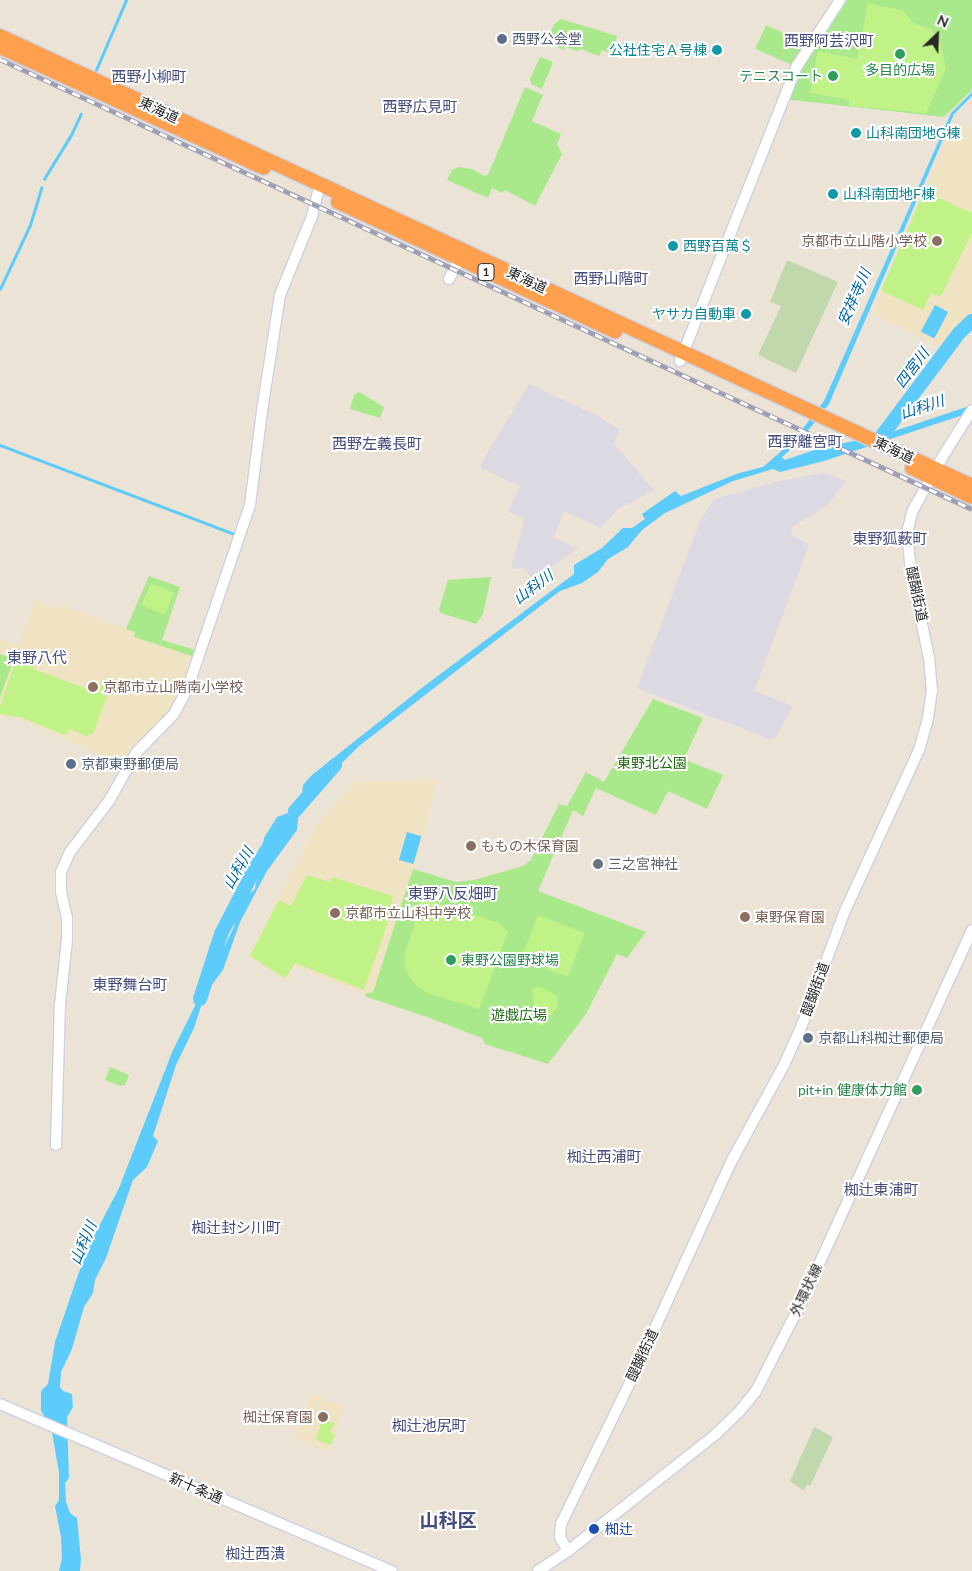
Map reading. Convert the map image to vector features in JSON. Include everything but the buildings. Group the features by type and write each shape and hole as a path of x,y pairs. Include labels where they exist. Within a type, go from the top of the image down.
{"highway":[{"name":"東海道","path":"0,36 461,255 934,473 972,486"},
{"name":"東海道","path":"0,47 319,188"},
{"name":"東海道","path":"934,473 972,497"}],"street":[{"path":"682,356 797,66 840,0"},
{"path":"56,1145 60,1005 67,939 67,918 61,892 61,872 70,852 109,801 136,753 174,714 187,690 250,505 278,304 288,271 312,216 319,188"},
{"path":"449,279 461,255"},
{"name":"醍醐街道","path":"568,1551 560,1537 561,1524 649,1342 730,1164 784,1065 802,1025 844,913 919,750 928,718 932,691 930,658 911,571 907,532 913,510 971,411"},
{"name":"外環状線","path":"538,1571 568,1551 716,1434 739,1412 756,1391 803,1299 972,930"},
{"name":"新十条通","path":"0,1404 392,1571"}],"shaded area":[{"name":"京都市立山階小学校","path":"954,122 972,128 972,312 956,327 941,346 872,314"},
{"path":"529,384 600,417 620,430 614,444 654,490 617,510 601,528 564,511 553,538 578,548 534,580 523,568 511,569 525,518 508,512 520,486 481,468 482,462"},
{"path":"823,473 846,481 828,505 792,527 791,535 809,545 754,691 793,706 775,738 770,739 637,688 700,521 714,499 780,481"},
{"name":"京都市立山階南小学校","path":"35,600 57,608 60,604 135,632 134,637 192,656 173,705 165,717 133,747 123,762 116,762 24,721 0,716 0,639 18,645"},
{"name":"京都市立山科中学校","path":"438,780 414,869 373,992 364,994 295,967 287,981 248,957 316,825 356,781"},
{"name":"椥辻保育園","path":"311,1394 345,1407 327,1452 294,1439"}],"green space":[{"path":"839,0 972,0 972,90 944,117 783,99"},
{"name":"多目的広場","path":"868,3 904,11 913,23 931,29 939,38 946,69 926,113 849,106 849,100 810,93 818,51 857,59"},
{"path":"561,19 617,36 612,54 602,50 599,56 581,49 577,51 566,47 564,50 546,43 554,24"},
{"path":"766,25 804,42 794,66 755,49"},
{"path":"540,57 553,62 542,89 531,84 530,79"},
{"path":"525,87 543,95 532,121 561,134 557,144 562,154 535,206 505,190 503,193 492,188 488,198 447,180 452,170 459,167 472,169 484,176 488,175"},
{"path":"924,191 972,213 972,233 942,294 940,297 931,293 923,310 881,291"},
{"path":"787,260 838,282 796,373 758,355 781,306 770,302"},
{"path":"359,392 384,407 380,418 350,409 354,395"},
{"path":"149,576 180,587 162,640 195,650 192,656 134,637 135,632 126,629"},
{"path":"491,577 483,614 476,624 441,613 439,609 448,580"},
{"path":"151,583 174,593 165,615 142,605"},
{"path":"0,654 14,659 0,698"},
{"path":"17,656 35,663 33,669 90,690 93,683 110,689 93,734 86,736 71,729 64,735 23,718 0,714 0,707"},
{"path":"653,699 703,718 684,759 723,775 707,809 668,791 656,815 596,788 583,816 573,810 538,891 646,932 627,958 617,954 586,1014 548,1064 485,1044 482,1038 367,997 364,994 373,992 413,869 456,882 474,880 523,866 531,860 559,804 567,806 586,772 604,782"},
{"path":"307,875 330,882 332,877 393,896 390,907 393,908 364,990 295,963 285,978 250,956 279,900 291,906"},
{"name":"東野公園野球場","path":"423,898 499,923 508,932 479,1009 430,994 417,986 409,976 405,966 405,953"},
{"path":"538,915 585,933 568,977 521,959"},
{"path":"540,987 556,995 559,1005 541,1027 534,1014 534,997 531,989"},
{"path":"110,1067 129,1075 125,1085 120,1086 105,1080"},
{"path":"322,1419 335,1423 330,1432 335,1434 331,1445 316,1440"},
{"path":"814,1427 833,1437 810,1486 807,1484 804,1491 790,1481"}],"water":[{"path":"972,92 972,96 954,114 829,404 799,442 782,457 785,460 820,448 883,435 972,405 972,412 824,461 780,472 773,469 733,481 665,513 642,530 628,547 608,559 598,572 582,583 560,591 359,746 339,766 313,783 299,811 297,830 267,871 240,922 223,970 205,994 194,1028 176,1065 153,1136 158,1141 147,1167 133,1180 106,1258 95,1280 93,1293 84,1307 72,1349 61,1372 60,1387 63,1391 72,1394 73,1407 67,1417 69,1478 65,1483 66,1502 70,1513 77,1518 81,1559 80,1571 59,1571 62,1559 61,1537 55,1506 59,1500 59,1473 51,1426 41,1411 41,1391 48,1384 55,1342 79,1272 96,1232 119,1188 173,1050 234,927 235,919 245,898 255,889 264,838 277,817 288,813 302,795 303,785 312,775 423,687 574,574 574,565 602,548 623,528 632,528 645,519 642,514 675,491 681,496 739,473 763,467 794,440 824,401 951,113"},
{"path":"935,305 948,312 934,339 921,331"},
{"path":"407,832 421,836 413,864 399,860"}],"waterway":[{"path":"96,70 126,0"},
{"path":"44,179 71,135 81,114"},
{"path":"0,289 30,225 41,188"},
{"name":"四宮川","path":"881,437 959,333 972,321"},
{"path":"0,445 234,534"},
{"name":"山科川","path":"295,811 335,765"},
{"name":"山科川","path":"200,999 221,934 253,872 269,846"}],"railway":[{"path":"0,59 972,509"}],"place":[{"name":"西野公会堂","path":"502,39"},
{"name":"公社住宅Ａ号棟","path":"717,50"},
{"name":"多目的広場","path":"900,54"},
{"name":"テニスコート","path":"833,76"},
{"name":"山科南団地G棟","path":"856,133"},
{"name":"山科南団地F棟","path":"833,194"},
{"name":"京都市立山階小学校","path":"937,241"},
{"name":"西野百萬＄","path":"673,246"},
{"name":"ヤサカ自動車","path":"746,314"},
{"name":"京都市立山階南小学校","path":"93,687"},
{"name":"京都東野郵便局","path":"71,764"},
{"name":"ももの木保育園","path":"471,846"},
{"name":"三之宮神社","path":"598,864"},
{"name":"京都市立山科中学校","path":"335,913"},
{"name":"東野保育園","path":"745,917"},
{"name":"東野公園野球場","path":"451,960"},
{"name":"京都山科椥辻郵便局","path":"808,1038"},
{"name":"pit+in 健康体力館","path":"917,1090"},
{"name":"椥辻保育園","path":"323,1417"},
{"name":"椥辻","path":"594,1529"}],"district":[{"name":"西野阿芸沢町","path":"829,41"},
{"name":"西野小柳町","path":"149,77"},
{"name":"西野広見町","path":"420,107"},
{"name":"西野山階町","path":"611,279"},
{"name":"西野離宮町","path":"805,442"},
{"name":"西野左義長町","path":"377,444"},
{"name":"東野狐薮町","path":"890,539"},
{"name":"東野八代","path":"37,658"},
{"name":"東野八反畑町","path":"453,894"},
{"name":"東野舞台町","path":"130,985"},
{"name":"椥辻西浦町","path":"604,1157"},
{"name":"椥辻東浦町","path":"881,1190"},
{"name":"椥辻封シ川町","path":"236,1228"},
{"name":"椥辻池尻町","path":"429,1426"},
{"name":"山科区","path":"448,1520"},
{"name":"椥辻西潰","path":"255,1554"}],"water label":[{"name":"安祥寺川","path":"854,297"}],"park label":[{"name":"東野北公園","path":"652,763"},
{"name":"遊戯広場","path":"519,1015"}]}
